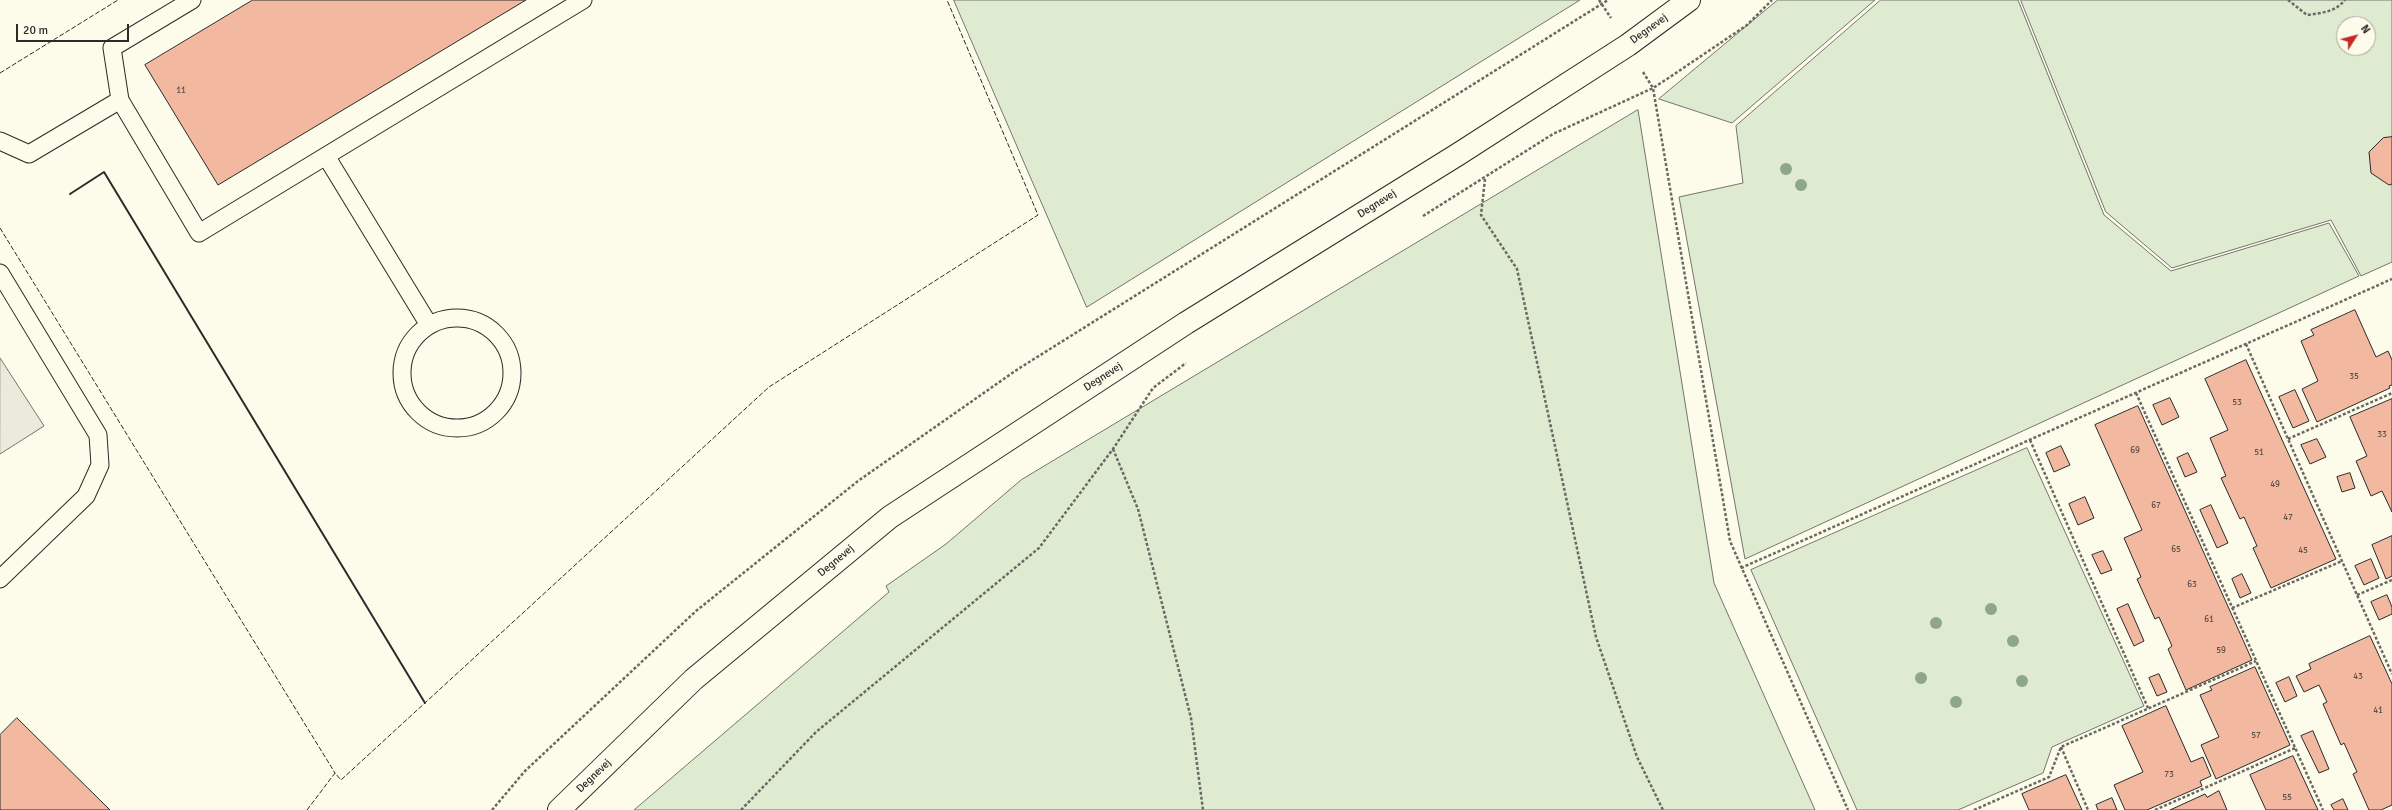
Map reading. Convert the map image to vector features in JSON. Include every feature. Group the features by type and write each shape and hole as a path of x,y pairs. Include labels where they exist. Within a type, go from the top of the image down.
{"street":[{"name":"Degnevej","path":"559,810 694,679 890,517 1186,323 1457,155 1628,45 1689,0"}],"lane":[{"path":"192,0 112,48 120,100 199,232 583,0"},
{"path":"0,141 29,154 120,100"},
{"path":"326,156 429,325"},
{"path":"0,273 98,435 100,465 86,496 0,579"},
{"path":"465,318 476,322 497,335 507,350 512,368 510,386 503,403 491,416 475,425 457,428 439,425 423,417 411,404 403,387 402,370 406,352 415,337 429,325 446,319 465,318"}],"path":[{"path":"492,810 525,771 696,611 858,481 1018,369 1608,0"},
{"path":"1418,219 1553,134 1652,88 1747,25 1772,0"},
{"path":"2288,0 2307,15 2326,12 2339,7 2345,0"},
{"path":"1628,45 1652,88 1730,541 1848,810"},
{"path":"1485,178 1481,215 1517,269 1596,637 1637,757 1663,810"},
{"path":"1741,568 2392,279"},
{"path":"2246,344 2392,674"},
{"path":"741,810 816,732 1039,548 1113,449 1153,388 1191,359"},
{"path":"2136,393 2323,810"},
{"path":"2288,438 2392,393"},
{"path":"2030,440 2148,708"},
{"path":"1113,449 1138,509 1189,710 1204,810"},
{"path":"2232,608 2342,561"},
{"path":"2357,595 2392,580"},
{"path":"1974,810 2049,777 2061,747 2256,661"},
{"path":"2061,747 2088,810"},
{"path":"2155,810 2295,748"}],"green space":[{"path":"954,0 1580,0 1087,307"},
{"path":"1778,0 1875,0 1732,123 1659,99"},
{"path":"1881,0 2018,0 2104,215 2171,271 2329,223 2359,276 1745,559 1679,197 1743,183 1736,126"},
{"path":"2021,0 2392,0 2392,262 2361,276 2331,220 2172,268 2106,212"},
{"path":"1638,110 1714,583 1815,810 634,810 889,592 886,586 946,544 1021,480"},
{"path":"2027,448 2144,706 2052,747 2043,773 1958,810 1857,810 1751,570"}],"shaded area":[{"path":"0,358 44,426 0,454"}],"building":[{"path":"253,0 526,0 218,185 145,65"},
{"path":"2392,137 2392,184 2389,185 2371,173 2369,152 2383,138"},
{"path":"2355,310 2376,357 2388,351 2392,360 2392,385 2389,386 2390,388 2317,422 2302,389 2318,381 2301,341 2314,335 2311,330"},
{"path":"2246,360 2336,559 2271,588 2253,548 2257,546 2244,517 2240,519 2221,478 2226,476 2210,438 2228,430 2205,379"},
{"path":"2295,390 2309,421 2293,428 2279,397"},
{"path":"2170,398 2179,417 2162,425 2153,405"},
{"path":"2392,399 2392,512 2382,491 2371,496 2356,461 2367,456 2350,417"},
{"path":"2138,406 2252,660 2186,690 2168,649 2172,646 2159,617 2155,619 2137,579 2141,577 2124,538 2142,530 2095,425"},
{"path":"2317,439 2326,457 2310,464 2301,445"},
{"path":"2061,446 2070,465 2054,472 2046,453"},
{"path":"2188,453 2197,472 2185,477 2177,458"},
{"path":"2350,473 2355,488 2342,492 2337,477"},
{"path":"2085,497 2094,518 2078,525 2069,504"},
{"path":"2211,505 2228,543 2217,548 2200,510"},
{"path":"2392,536 2392,576 2386,579 2372,545"},
{"path":"2103,551 2112,570 2101,574 2092,555"},
{"path":"2371,559 2379,578 2364,585 2355,566"},
{"path":"2242,574 2251,593 2240,598 2232,579"},
{"path":"2387,595 2392,607 2392,614 2379,620 2371,602"},
{"path":"2128,604 2144,641 2134,646 2117,609"},
{"path":"2370,636 2392,684 2392,805 2381,810 2369,810 2353,774 2357,772 2344,743 2341,745 2323,704 2327,702 2319,685 2304,692 2296,676 2311,669 2309,664"},
{"path":"2255,667 2290,745 2216,779 2201,745 2219,737 2200,695 2212,690 2210,687"},
{"path":"2159,674 2167,692 2157,696 2149,678"},
{"path":"2289,677 2297,696 2285,702 2276,683"},
{"path":"2166,706 2191,762 2203,757 2211,776 2200,781 2202,786 2147,810 2125,810 2114,785 2143,772 2122,726"},
{"path":"17,718 110,810 0,810 0,735"},
{"path":"2313,731 2329,769 2319,773 2301,736"},
{"path":"2293,756 2318,810 2266,810 2250,775"},
{"path":"2066,775 2082,810 2029,810 2022,794"},
{"path":"2219,791 2227,810 2170,810 2205,794 2207,797"},
{"path":"2112,798 2117,810 2098,810 2096,805"},
{"path":"2343,799 2348,810 2334,810 2331,805"}],"fence":[{"path":"0,73 118,0"},
{"path":"307,810 335,773 341,780 769,387 1038,215 947,0"},
{"path":"0,228 335,773"}],"wall":[{"path":"70,194 104,172 425,703"}]}
